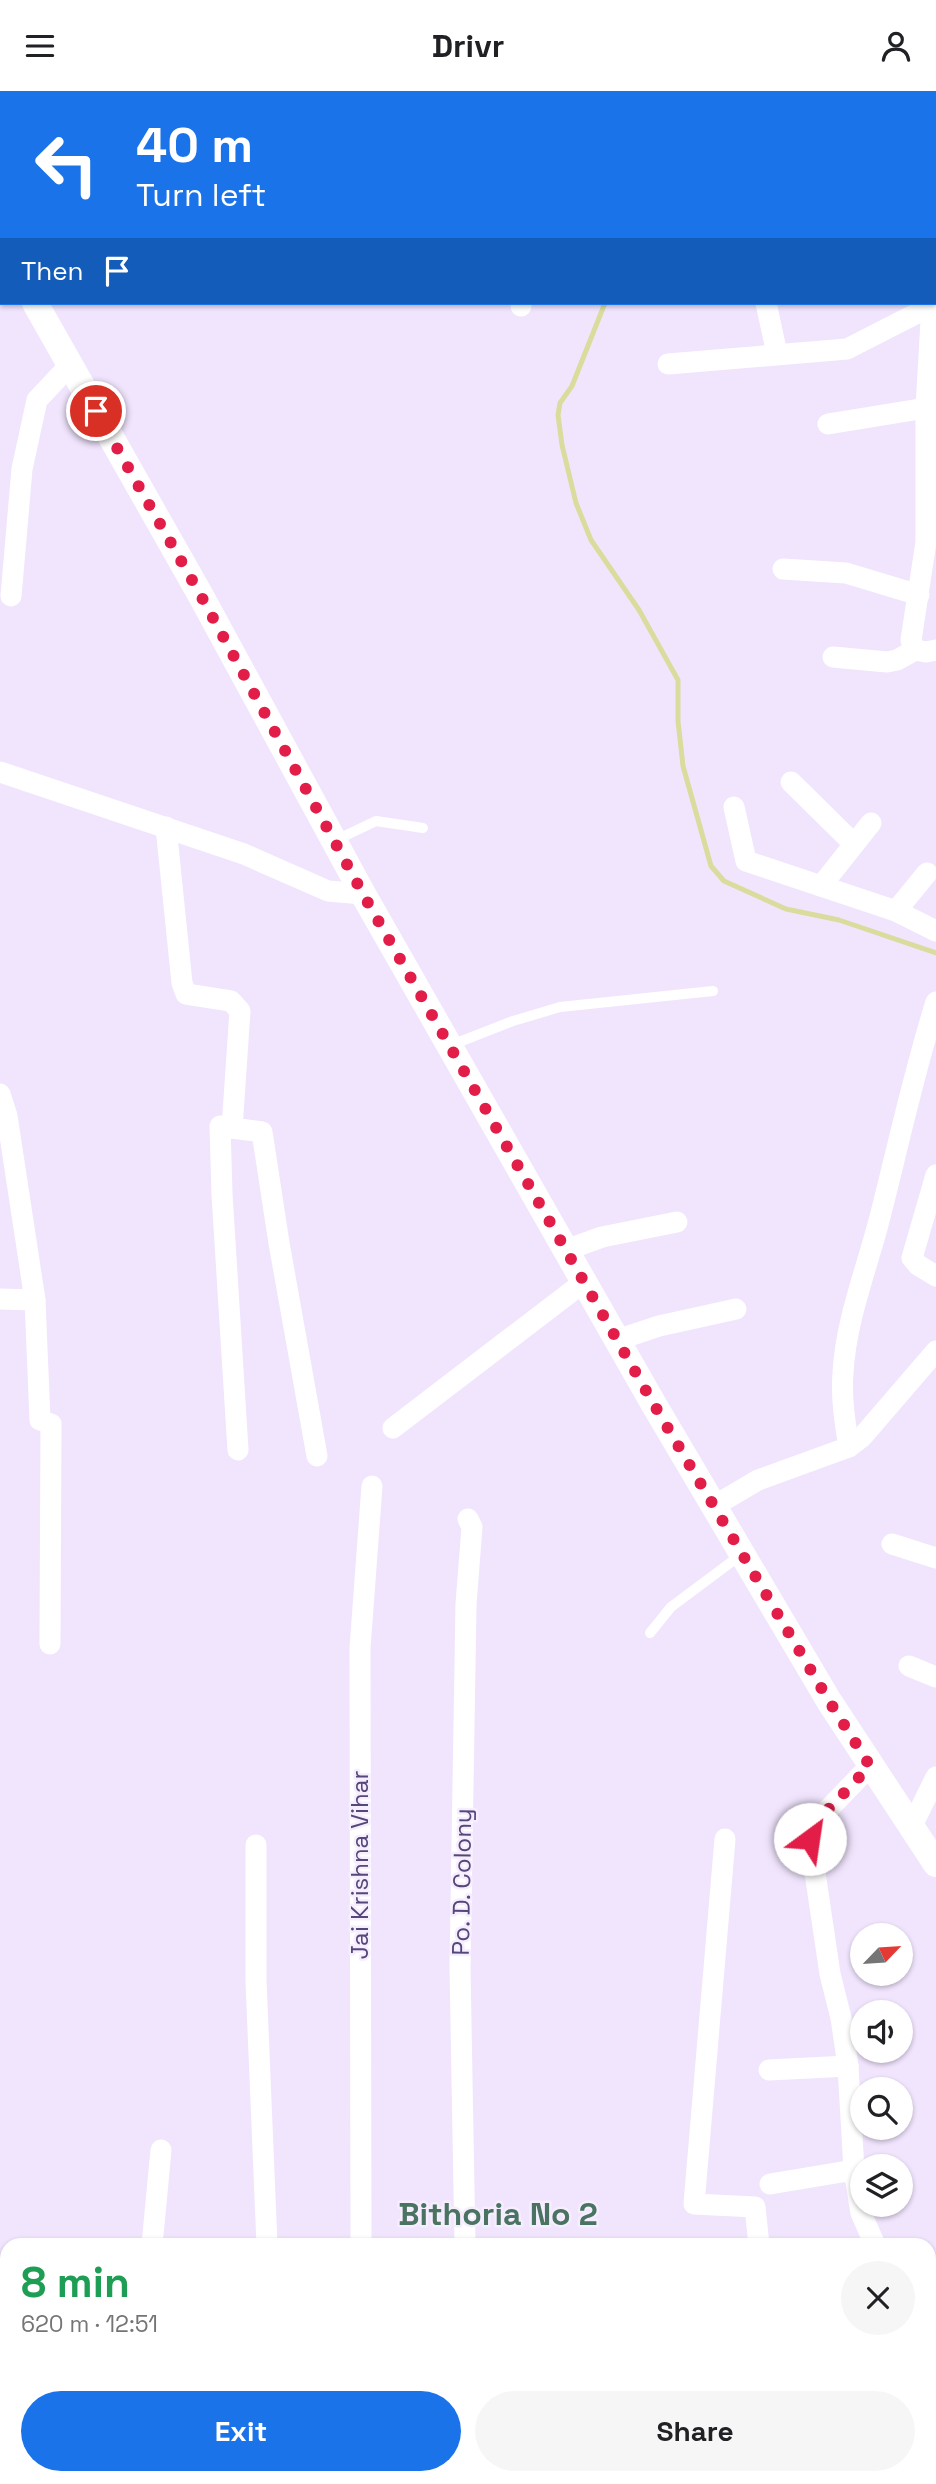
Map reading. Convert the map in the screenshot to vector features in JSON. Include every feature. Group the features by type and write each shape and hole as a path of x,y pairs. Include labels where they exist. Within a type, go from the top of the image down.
{"street":[{"path":"36,305 201,596 363,894 713,1506 829,1701 936,1864"},
{"path":"766,305 777,354"},
{"path":"668,364 847,349 931,305"},
{"path":"926,650 911,640 926,542 926,408 933,305"},
{"path":"11,596 22,469 37,400 70,365"},
{"path":"828,424 926,408"},
{"path":"783,569 846,573 919,595"},
{"path":"833,657 887,662 926,650"},
{"path":"0,772 244,854 328,891 363,894"},
{"path":"791,782 855,843"},
{"path":"734,807 746,861 896,911 936,931"},
{"path":"821,885 871,823"},
{"path":"166,827 182,983 186,994 231,1001 240,1011 232,1128"},
{"path":"896,911 927,873"},
{"path":"849,1447 842,1374 847,1333 881,1214 916,1066 936,1002"},
{"path":"0,1094 7,1116 35,1300 40,1420 51,1424 50,1644"},
{"path":"238,1450 220,1126 262,1132 317,1456"},
{"path":"936,1175 912,1258 936,1276"},
{"path":"566,1250 602,1237 677,1222"},
{"path":"393,1428 584,1282"},
{"path":"0,1299 35,1300"},
{"path":"617,1339 659,1326 736,1310"},
{"path":"713,1506 758,1480 849,1447 862,1437 936,1351"},
{"name":"Jai Krishna Vihar","path":"361,2238 360,1648 372,1486"},
{"name":"Po. D. Colony","path":"465,2238 460,1968 466,1604 472,1527 468,1519"},
{"path":"892,1543 936,1558"},
{"path":"909,1666 936,1677"},
{"path":"853,2154 848,2066 841,2018 830,1974 810,1839 817,1821 870,1766"},
{"path":"911,1828 936,1777"},
{"path":"725,1839 694,2204 755,2207 758,2238"},
{"path":"257,1846 256,1981 267,2238"},
{"path":"769,2070 848,2066"},
{"path":"153,2238 161,2150"},
{"path":"770,2184 850,2171"},
{"path":"863,2217 872,2238"}],"lane":[{"path":"334,841 376,821 423,828"},
{"path":"449,1046 513,1021 560,1007 713,991"},
{"path":"650,1633 671,1607 742,1554"}],"waterway":[{"path":"604,305 572,386 560,403 558,415 562,445 576,503 591,540 639,610 678,680 678,721 683,766 711,866 724,881 786,909 839,920 936,953"}],"district":[{"name":"Bithoria No 2","path":"498,2214"}],"route":[{"path":"96,411 201,596 363,894 653,1403 870,1766 817,1821 810,1839"}]}
